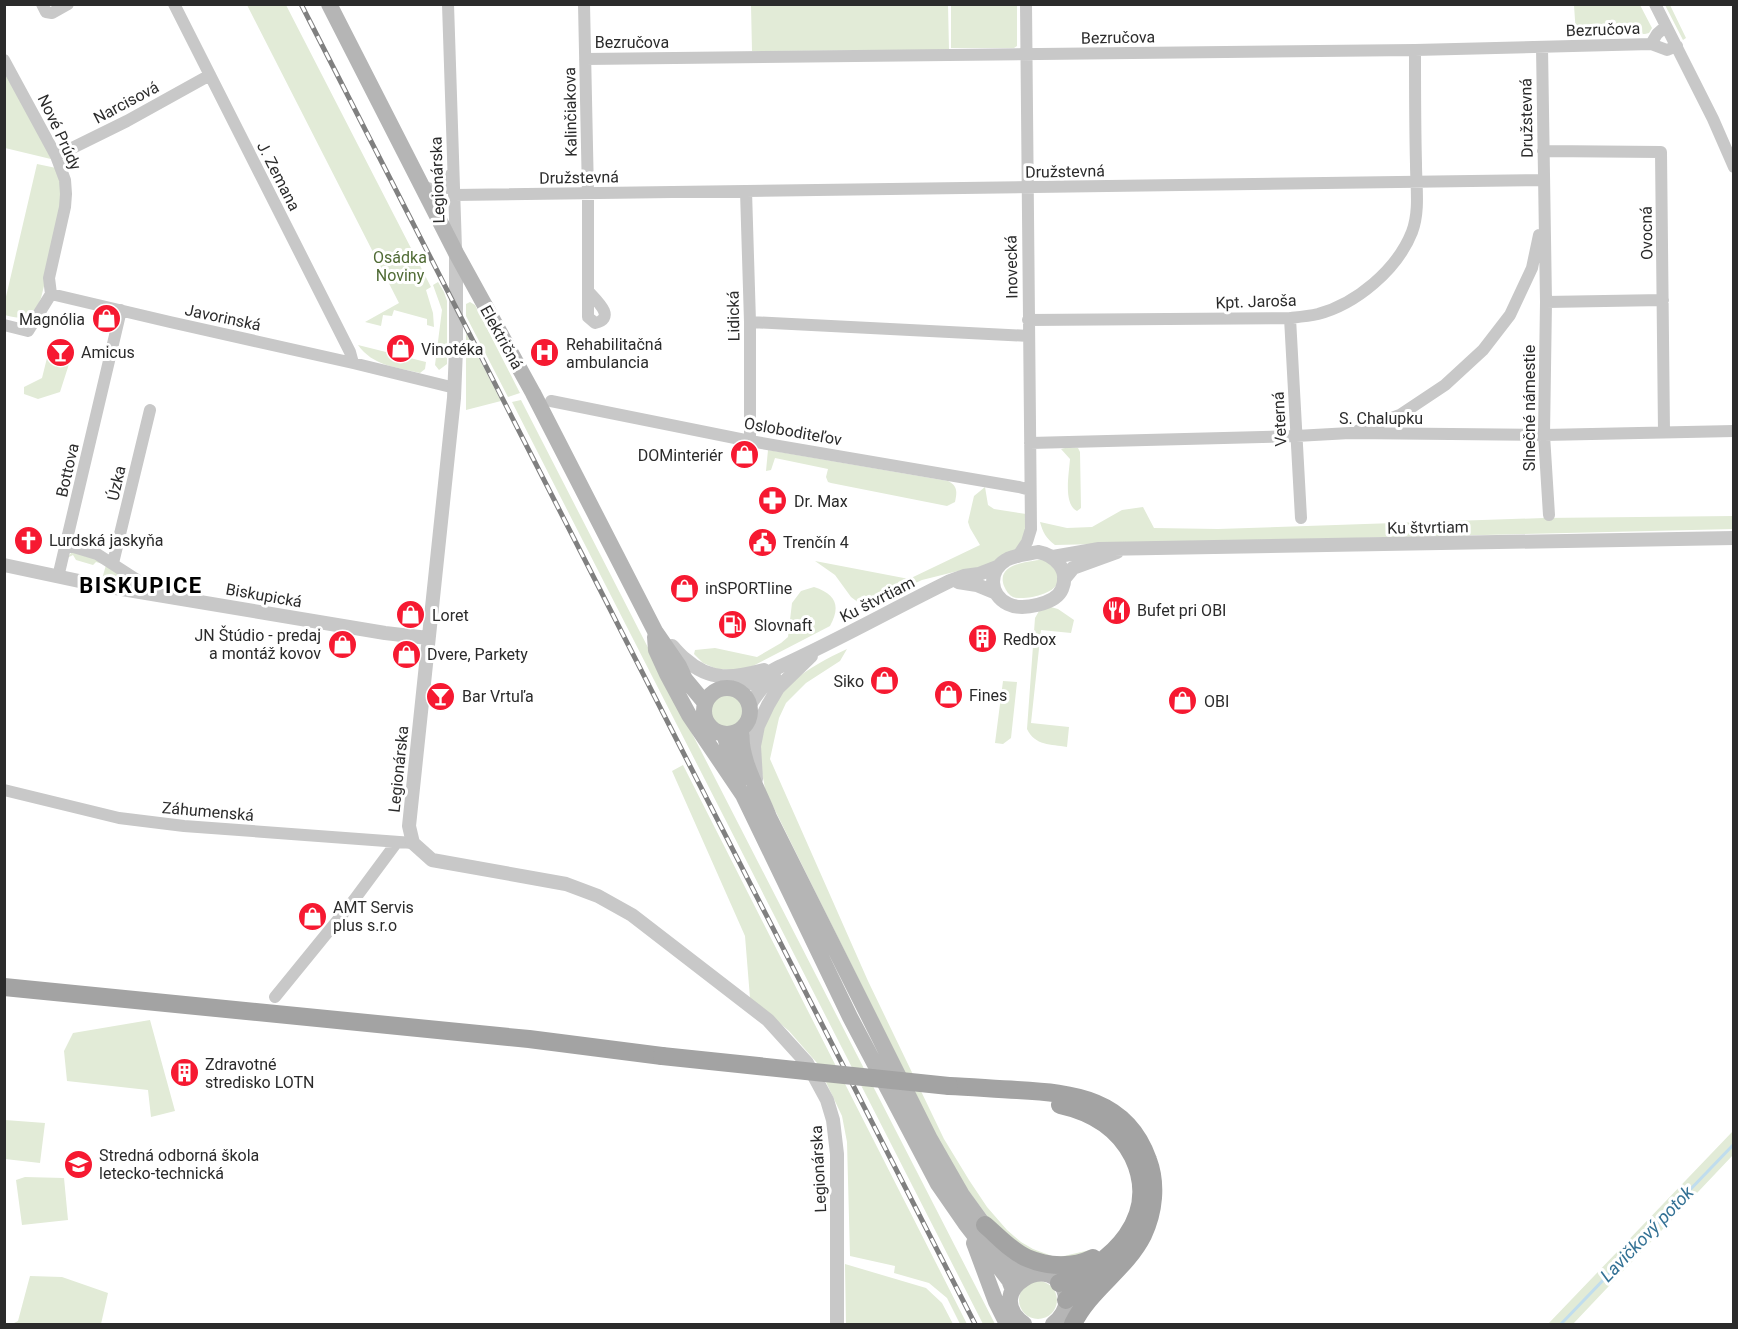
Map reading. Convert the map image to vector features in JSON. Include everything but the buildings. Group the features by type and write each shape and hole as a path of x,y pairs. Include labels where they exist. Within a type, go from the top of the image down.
{"main road":[{"name":"Električná","path":"329,4 456,253 533,393 655,630 685,679 705,703"},
{"path":"655,630 656,650 689,715 769,817 930,1139 962,1195 1005,1254 1016,1266 1030,1275"},
{"name":"Električná","path":"679,666 717,690"},
{"path":"735,689 742,692 750,704 750,718 737,732 724,734 717,732 704,717 705,703 717,690 735,689"},
{"path":"742,729 741,741 750,791"},
{"path":"724,734 856,1028 938,1184 965,1224 1010,1280 1013,1290"},
{"path":"4,987 529,1039 662,1056 949,1086 1026,1090 1076,1096 1094,1101 1125,1121 1145,1150 1151,1167 1153,1204 1143,1235 1132,1253 1088,1302 1059,1324"},
{"path":"4,994 106,1005 225,1008"},
{"path":"949,1086 1078,1109 1099,1118 1123,1140 1137,1166 1141,1182 1141,1202 1136,1218 1124,1240 1102,1261 1059,1283"},
{"path":"985,1225 1011,1248 1027,1258 1060,1266 1090,1260 1101,1254 1121,1235 1133,1210 1139,1187 1137,1166"},
{"path":"965,1224 1007,1324"},
{"path":"1066,1300 1079,1289 1122,1263"},
{"path":"1024,1324 1012,1310 1013,1290 1020,1280 1038,1273 1059,1283 1065,1293 1066,1300 1059,1324"}],"street":[{"path":"42,4 46,12 52,13 68,4"},
{"name":"J. Zemana","path":"174,4 350,352 353,363"},
{"name":"Legionárska","path":"448,4 456,253 455,388 409,826 413,843 432,860 566,884 632,915 768,1020 807,1063 827,1100 833,1120 837,1154 837,1324"},
{"name":"Kalinčiakova","path":"584,4 588,291"},
{"name":"Inovecká","path":"1017,557 1027,542 1031,529 1026,4"},
{"path":"1655,4 1713,118 1734,167"},
{"name":"Bezručova","path":"1651,44 1657,33 1666,26"},
{"name":"Bezručova","path":"585,59 1414,50 1651,44 1667,50 1677,46"},
{"name":"Družstevná","path":"454,195 1543,180 1542,47"},
{"name":"Kpt. Jaroša","path":"1028,320 1290,318 1317,314 1343,304 1365,290 1402,252 1412,231 1417,205 1414,50"},
{"name":"Nové Prúdy","path":"4,60 56,156 65,180 66,194 49,278 51,294"},
{"name":"Narcisová","path":"56,156 127,121 210,75"},
{"name":"Ovocná","path":"1543,152 1661,152 1664,432"},
{"path":"424,187 435,190 445,188 453,169"},
{"name":"Slnečné námestie","path":"1543,180 1546,302 1544,435 1549,515"},
{"name":"Lidická","path":"746,191 750,322 750,441"},
{"name":"Slnečné námestie","path":"1350,433 1400,415 1445,384 1483,350 1510,315 1532,268 1543,216"},
{"path":"4,325 28,331 51,294"},
{"name":"Javorinská","path":"51,294 455,388"},
{"path":"456,319 464,297 475,299 486,308"},
{"path":"1546,302 1664,300"},
{"name":"Bottova","path":"67,544 121,310"},
{"name":"Veterná","path":"1290,318 1301,518"},
{"path":"750,322 1029,336"},
{"name":"Osloboditeľov","path":"550,401 750,441 1030,490"},
{"name":"Úzka","path":"113,563 150,410"},
{"name":"S. Chalupku","path":"1030,443 1350,433 1544,435 1734,431"},
{"name":"Inovecká","path":"1031,529 1038,543 1050,555"},
{"name":"Ku štvrtiam","path":"735,689 749,685 766,673 950,581 998,567 1007,559 1038,552 1050,555 1099,549 1734,538"},
{"path":"58,577 67,544 97,554 113,563 142,583 145,586 145,592"},
{"name":"Ku štvrtiam","path":"950,581 977,585 994,592 1008,604 1023,607 1034,606 1056,597 1062,589 1064,579 1073,568 1123,549"},
{"path":"1050,555 1059,563 1064,579"},
{"name":"Biskupická","path":"4,565 98,585 385,633 429,638"},
{"path":"994,592 992,580 998,567"},
{"path":"655,630 698,669 719,677 741,676 784,665"},
{"name":"Ku štvrtiam","path":"750,791 754,746 768,705 778,688 819,648"},
{"name":"Ku štvrtiam","path":"750,704 764,684 784,665"},
{"name":"Záhumenská","path":"4,790 130,819 184,826 413,843"},
{"path":"275,997 354,900 397,842"}],"green space":[{"name":"Osádka Noviny","path":"247,5 286,5 431,287 426,290 433,313 434,327 427,325 427,319 394,310 392,316 383,315 381,326 365,322 399,303"},
{"path":"751,5 948,5 949,50 752,51"},
{"path":"951,5 1017,5 1017,46 1014,48 951,48"},
{"path":"1574,5 1640,5 1652,28 1649,33 1645,34 1576,35"},
{"path":"1665,5 1670,5 1686,38 1683,40"},
{"path":"4,62 55,160 5,148"},
{"path":"37,164 61,169 66,198 41,298 31,314 18,318 5,315 5,301"},
{"path":"438,282 447,301 447,364 439,370 435,365 442,310 433,285"},
{"path":"470,302 475,305 520,393 508,397 466,316 466,304"},
{"path":"466,333 501,401 466,410"},
{"path":"358,345 426,362 425,369 420,373 386,365 364,352"},
{"path":"47,358 69,364 60,392 38,399 24,394 24,387 42,378"},
{"path":"521,400 995,1324 983,1324 512,402"},
{"path":"1078,448 1080,452 1081,508 1077,511 1068,495 1070,459 1061,449"},
{"path":"768,450 948,481 954,485 956,490 955,502 947,506 831,483 826,477 828,469 775,458 771,470 766,471"},
{"path":"985,487 988,505 994,509 1026,514 1027,530 1017,550 982,568 922,580 874,602 859,603 851,597 835,575 815,561 909,579 980,545 968,522 974,496"},
{"path":"1143,507 1154,528 1218,529 1544,518 1733,516 1734,529 1055,545 1045,535 1040,522 1067,528 1092,527 1122,510"},
{"path":"72,552 108,563 142,584 102,579 106,565 96,562 93,565 76,560 73,555 67,558"},
{"path":"1044,560 1056,567 1058,579 1056,586 1046,593 1031,597 1018,598 1010,595 1004,586 1004,573 1013,566"},
{"path":"814,587 832,597 836,607 830,626 751,667 735,670 717,669 703,663 694,654 695,650 715,648 757,657 788,637 792,603 801,591"},
{"path":"1047,606 1058,609 1074,620 1071,633 1041,630 1031,723 1069,727 1067,747 1034,739 1027,729 1035,618 1039,611"},
{"path":"847,649 840,661 806,683 786,703 779,718 770,759 868,981 944,1139 969,1180 987,1207 1021,1242 1052,1256 1064,1256 1090,1250 1081,1258 1037,1256 994,1225 961,1181 942,1148 765,790 760,761 761,736 766,718 774,703 798,677"},
{"path":"1003,681 1017,682 1011,738 1003,744 995,743"},
{"path":"727,694 739,699 744,711 739,723 727,728 715,723 710,711 715,699"},
{"path":"683,765 967,1324 960,1324 947,1298 929,1283 894,1273 895,1266 850,1256 847,1142 842,1116 817,1063 789,1031 750,998 745,936 672,771"},
{"path":"150,1020 175,1111 151,1117 148,1090 67,1081 64,1051 73,1033"},
{"path":"5,1120 45,1123 40,1163 5,1159"},
{"path":"1733,1131 1733,1155 1573,1324 1548,1324"},
{"path":"25,1177 64,1178 68,1220 22,1225 16,1180"},
{"path":"845,1264 926,1288 942,1303 953,1324 846,1324"},
{"path":"30,1276 62,1277 108,1293 101,1324 12,1324 18,1321"},
{"path":"1038,1281 1052,1286 1057,1300 1052,1314 1038,1319 1024,1314 1019,1300 1024,1286"}],"waterway":[{"name":"Lavičkový potok","path":"1561,1324 1734,1144"}],"railway":[{"path":"301,4 975,1324"}],"place":[{"name":"Magnólia","path":"106,319"},
{"name":"Vinotéka","path":"400,349"},
{"name":"Amicus","path":"60,352"},
{"name":"Rehabilitačná ambulancia","path":"545,353"},
{"name":"DOMinteriér","path":"744,455"},
{"name":"Dr. Max","path":"773,501"},
{"name":"Lurdská jaskyňa","path":"28,540"},
{"name":"Trenčín 4","path":"762,542"},
{"name":"inSPORTline","path":"684,588"},
{"name":"Bufet pri OBI","path":"1116,610"},
{"name":"Loret","path":"411,615"},
{"name":"Slovnaft","path":"733,625"},
{"name":"Redbox","path":"982,639"},
{"name":"JN Štúdio - predaj a montáž kovov","path":"342,644"},
{"name":"Dvere, Parkety","path":"406,654"},
{"name":"Siko","path":"885,681"},
{"name":"Fines","path":"948,695"},
{"name":"Bar Vrtuľa","path":"441,696"},
{"name":"OBI","path":"1183,701"},
{"name":"AMT Servis plus s.r.o","path":"312,916"},
{"name":"Zdravotné stredisko LOTN","path":"184,1073"},
{"name":"Stredná odborná škola letecko-technická","path":"78,1164"}],"district":[{"name":"BISKUPICE","path":"141,585"}]}
